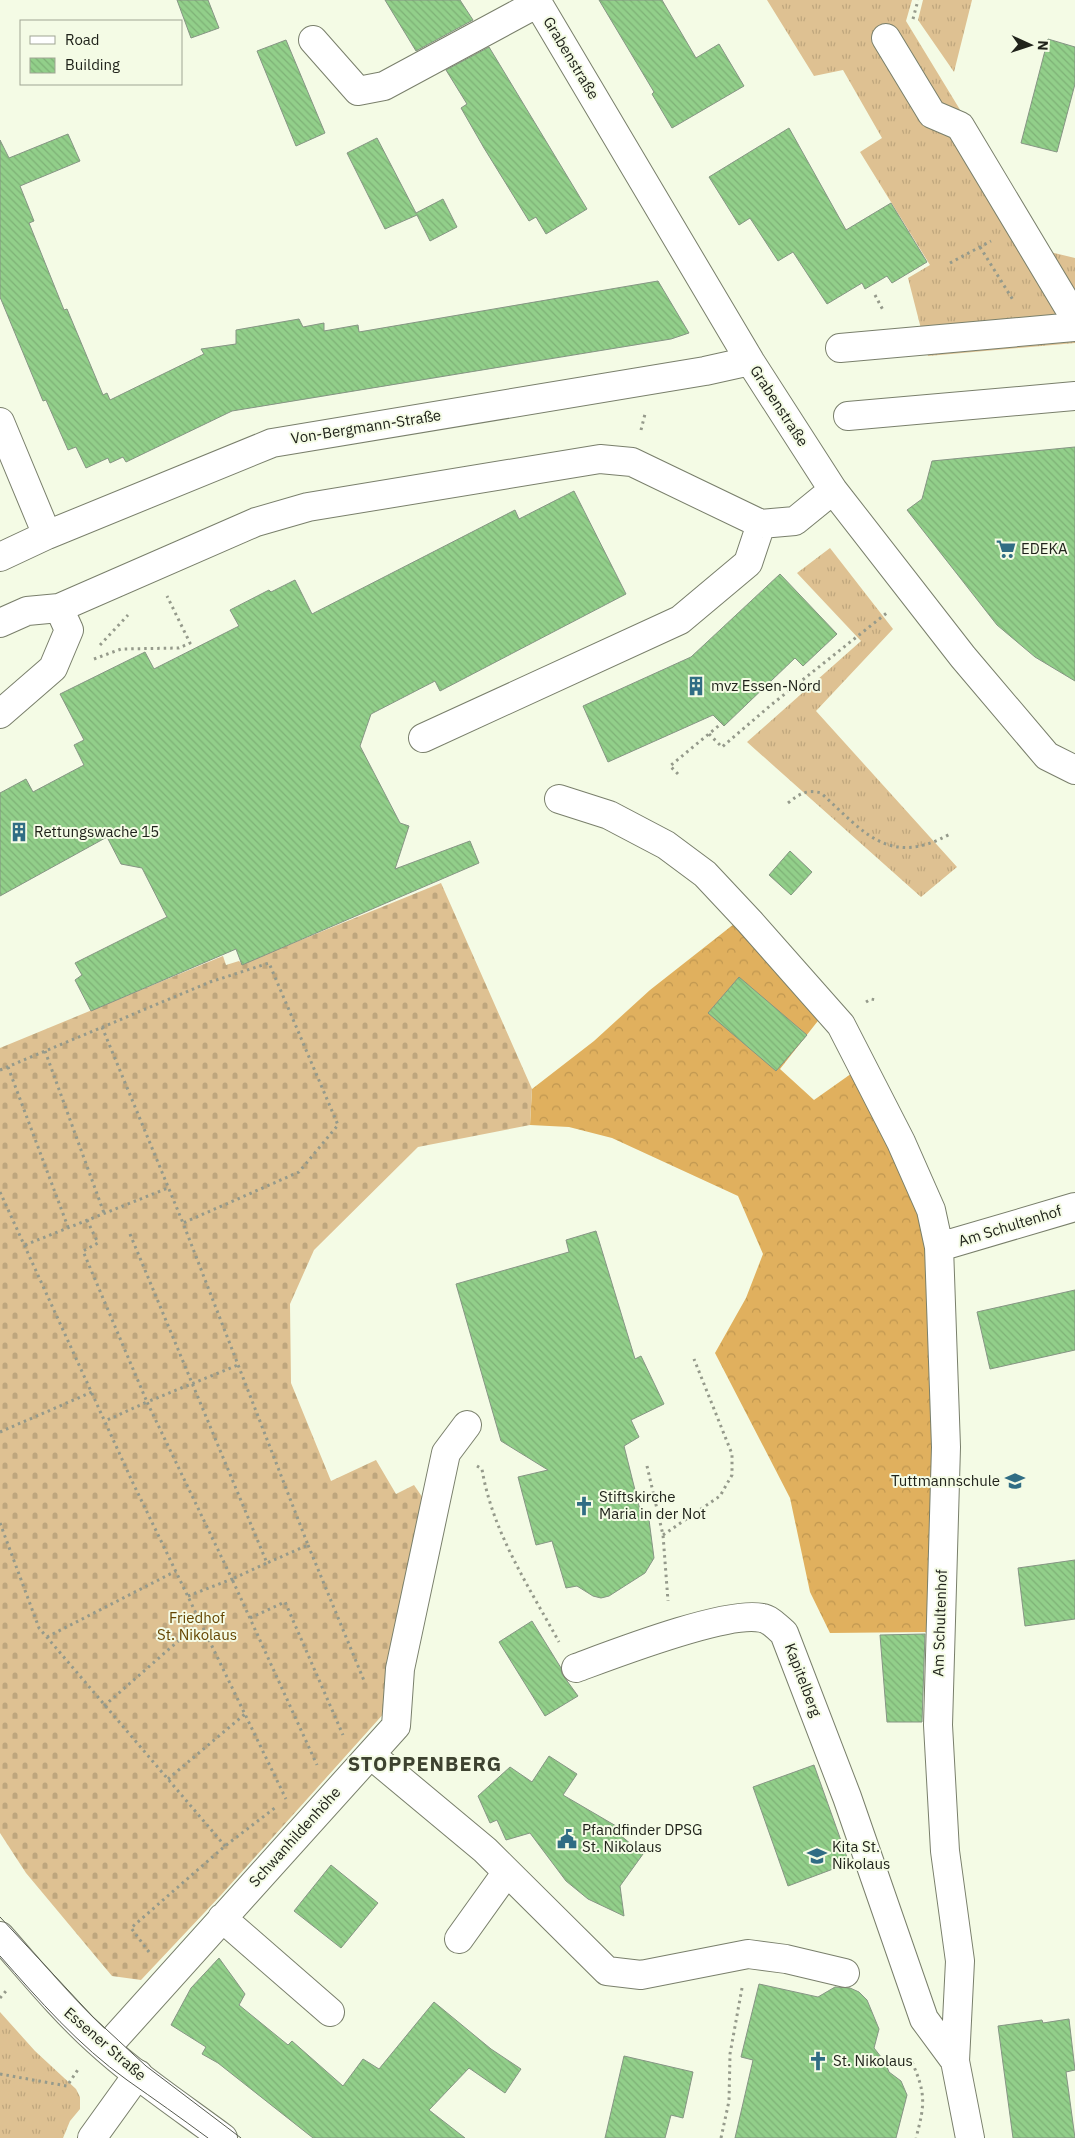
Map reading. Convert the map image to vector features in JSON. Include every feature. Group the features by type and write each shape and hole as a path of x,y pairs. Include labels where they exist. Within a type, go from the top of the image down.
{"street":[{"path":"313,40 358,91 384,86 537,2"},
{"name":"Grabenstraße","path":"537,2 750,361 833,490 963,657 1047,756 1075,770"},
{"path":"886,38 932,114 960,126 1075,318"},
{"path":"840,348 1075,327"},
{"name":"Von-Bergmann-Straße","path":"0,557 47,535 272,443 654,380 750,361"},
{"path":"848,416 1075,396"},
{"path":"0,422 47,535"},
{"path":"0,623 28,611 59,608 256,522 308,507 600,459 632,462 761,524 794,520 833,490"},
{"path":"423,738 680,620 748,563 761,524"},
{"path":"0,714 53,668 69,630 59,608"},
{"path":"559,799 609,815 666,845 705,874 841,1025 901,1142 931,1210 939,1247"},
{"name":"Am Schultenhof","path":"970,2138 955,2061 960,1962 945,1851 938,1725 946,1447 939,1247 1075,1206"},
{"name":"Schwanhildenhöhe","path":"101,2044 169,1978 308,1821 396,1726 402,1659 446,1453 467,1424"},
{"name":"Kapitelberg","path":"576,1668 671,1636 740,1616 764,1618 784,1633 847,1797 924,2020 955,2061"},
{"path":"371,1755 485,1850 607,1971 641,1975 748,1954 786,1959 846,1973"},
{"path":"459,1939 507,1872"},
{"path":"222,1918 330,2012"},
{"name":"Essener Straße","path":"0,1936 61,2005 101,2044 223,2138"},
{"path":"92,2138 138,2074"}],"path":[{"path":"950,263 1020,225"},
{"path":"980,247 1032,330"},
{"path":"632,462 654,380"},
{"path":"90,652 93,659 121,649 179,648 190,643 166,594 158,597"},
{"path":"58,656 66,659 97,648 135,608"},
{"path":"709,734 722,748 764,711 889,612"},
{"path":"678,774 670,766 722,724"},
{"path":"788,803 800,794 812,790 820,793 871,838 887,846 902,848 933,844 950,834"},
{"path":"0,1070 210,982 269,962 338,1125 299,1172 183,1223"},
{"path":"866,1002 872,999 876,1000"},
{"path":"102,1027 183,1223 308,1545 367,1690"},
{"path":"45,1051 104,1212"},
{"path":"8,1067 68,1227"},
{"path":"25,1245 168,1188"},
{"path":"0,1192 105,1421 244,1714 286,1799 297,1807 308,1821"},
{"path":"87,1220 98,1244 82,1251 147,1402 232,1579 319,1768 325,1760"},
{"path":"130,1234 267,1563"},
{"path":"663,1535 720,1496 732,1475 732,1454 694,1359"},
{"path":"105,1421 238,1365"},
{"path":"0,1432 92,1392"},
{"path":"474,1464 482,1469 486,1492 500,1528 522,1574 576,1668"},
{"path":"647,1466 663,1535 671,1636"},
{"path":"0,1523 39,1628 225,1846"},
{"path":"188,1596 232,1579 308,1545"},
{"path":"47,1638 176,1571"},
{"path":"250,1618 285,1602 345,1739 350,1732"},
{"path":"104,1706 200,1622"},
{"path":"168,1779 244,1714"},
{"path":"169,1978 131,1928 225,1846 286,1799 292,1792"},
{"path":"721,2138 729,2101 730,2054 748,1954"},
{"path":"0,2074 68,2086 101,2044"},
{"path":"910,2058 922,2084 924,2108 916,2138"}],"green space":[{"path":"767,0 912,0 906,21 1046,251 1075,258 1075,343 928,356 908,278 930,265 860,152 882,138 843,70 814,76"},
{"path":"923,0 972,0 954,72 918,20"},
{"path":"830,548 893,629 816,711 957,867 921,897 747,742 861,641 797,573"},
{"name":"Friedhof St. Nikolaus","path":"441,883 532,1089 530,1125 418,1147 314,1250 290,1304 291,1383 331,1481 376,1460 396,1494 414,1485 427,1504 386,1711 221,1895 141,1980 112,1976 26,1873 0,1833 0,1048 223,956 226,965 239,961 242,964"},
{"path":"734,924 821,1017 780,1069 814,1100 855,1071 932,1235 932,1433 927,1632 830,1633 810,1592 790,1498 715,1353 746,1298 763,1254 738,1196 612,1138 569,1127 530,1125 532,1089 594,1041 650,990"},
{"path":"0,2012 35,2051 76,2089 80,2097 80,2109 70,2121 63,2138 0,2138"}],"building":[{"path":"177,0 208,0 219,28 191,38"},
{"path":"385,0 460,0 473,20 416,51"},
{"path":"599,0 662,0 696,58 719,44 744,86 672,128 652,94 654,92"},
{"path":"1048,39 1075,47 1075,84 1057,152 1021,143"},
{"path":"286,40 325,133 296,146 257,51"},
{"path":"489,47 587,209 546,234 536,217 529,221 484,148 461,108 467,104 446,70"},
{"path":"789,128 846,230 891,203 927,262 892,283 887,276 865,289 862,283 827,304 793,252 778,261 750,218 739,225 709,177"},
{"path":"68,134 80,161 20,186 34,221 29,223 64,310 67,309 103,395 107,393 110,400 204,354 201,349 236,344 236,330 299,319 303,327 324,323 324,331 358,325 359,332 658,281 689,333 671,339 232,411 126,462 123,457 110,463 108,458 86,468 76,447 68,450 46,400 43,401 0,297 0,140 9,158"},
{"path":"377,138 416,213 443,199 457,227 430,241 417,215 385,229 347,153"},
{"name":"EDEKA","path":"1075,447 1075,681 1035,657 997,625 907,510 922,499 932,461"},
{"path":"574,491 626,594 440,691 435,681 371,714 360,746 400,823 409,826 395,869 470,841 479,863 242,965 236,949 91,1011 75,980 82,975 75,963 167,917 142,868 121,864 107,837 0,896 0,793 26,779 33,792 84,765 74,745 84,740 60,694 145,652 154,669 239,626 230,610 269,590 271,592 295,580 312,614 515,510 519,519"},
{"name":"mvz Essen-Nord","path":"780,574 837,634 803,666 795,658 724,726 713,715 608,762 583,706 691,657"},
{"path":"790,851 812,872 791,895 769,875"},
{"path":"739,977 807,1035 776,1071 708,1013"},
{"path":"596,1231 635,1359 641,1356 664,1404 631,1420 639,1437 624,1446 641,1514 648,1512 654,1558 645,1573 609,1596 601,1598 593,1596 577,1586 566,1588 552,1541 536,1545 518,1477 548,1470 501,1441 456,1284 569,1252 566,1240"},
{"path":"1075,1290 1075,1350 990,1369 977,1312"},
{"path":"1075,1560 1075,1619 1025,1626 1018,1568"},
{"path":"532,1621 561,1668 562,1674 578,1696 545,1716 499,1642"},
{"path":"925,1634 922,1722 887,1722 880,1635"},
{"path":"549,1756 577,1774 563,1795 616,1826 614,1830 643,1854 620,1886 624,1916 588,1899 566,1881 530,1833 506,1840 497,1820 490,1823 478,1796 510,1767 532,1782"},
{"path":"814,1765 849,1863 788,1886 753,1787"},
{"path":"331,1865 378,1903 341,1948 294,1911"},
{"path":"219,1958 245,1994 239,2005 288,2045 292,2041 343,2086 363,2059 379,2069 434,2002 491,2049 521,2069 505,2093 469,2068 429,2110 465,2138 313,2138 218,2063 202,2054 206,2047 171,2025 191,1988"},
{"name":"St. Nikolaus","path":"759,1984 818,1997 835,1987 850,1988 859,1992 867,2000 879,2029 874,2048 885,2062 889,2072 901,2081 907,2095 896,2138 735,2138 753,2060 741,2057"},
{"path":"1069,2019 1075,2070 1066,2072 1075,2138 1013,2138 998,2026 1042,2020 1043,2023"},
{"path":"624,2056 693,2072 683,2118 671,2115 665,2138 605,2138"}],"tram line":[{"path":"0,1917 93,2017 146,2066 241,2138"},
{"path":"0,1956 60,2022 109,2067 208,2138"}],"place":[{"name":"EDEKA","path":"1006,549"},
{"name":"mvz Essen-Nord","path":"696,686"},
{"name":"Rettungswache 15","path":"19,832"},
{"name":"Tuttmannschule","path":"1015,1481"},
{"name":"Stiftskirche Maria in der Not","path":"584,1506"},
{"name":"Pfandfinder DPSG St. Nikolaus","path":"567,1839"},
{"name":"Kita St. Nikolaus","path":"817,1856"},
{"name":"St. Nikolaus","path":"818,2061"}],"district":[{"name":"STOPPENBERG","path":"425,1764"}]}
